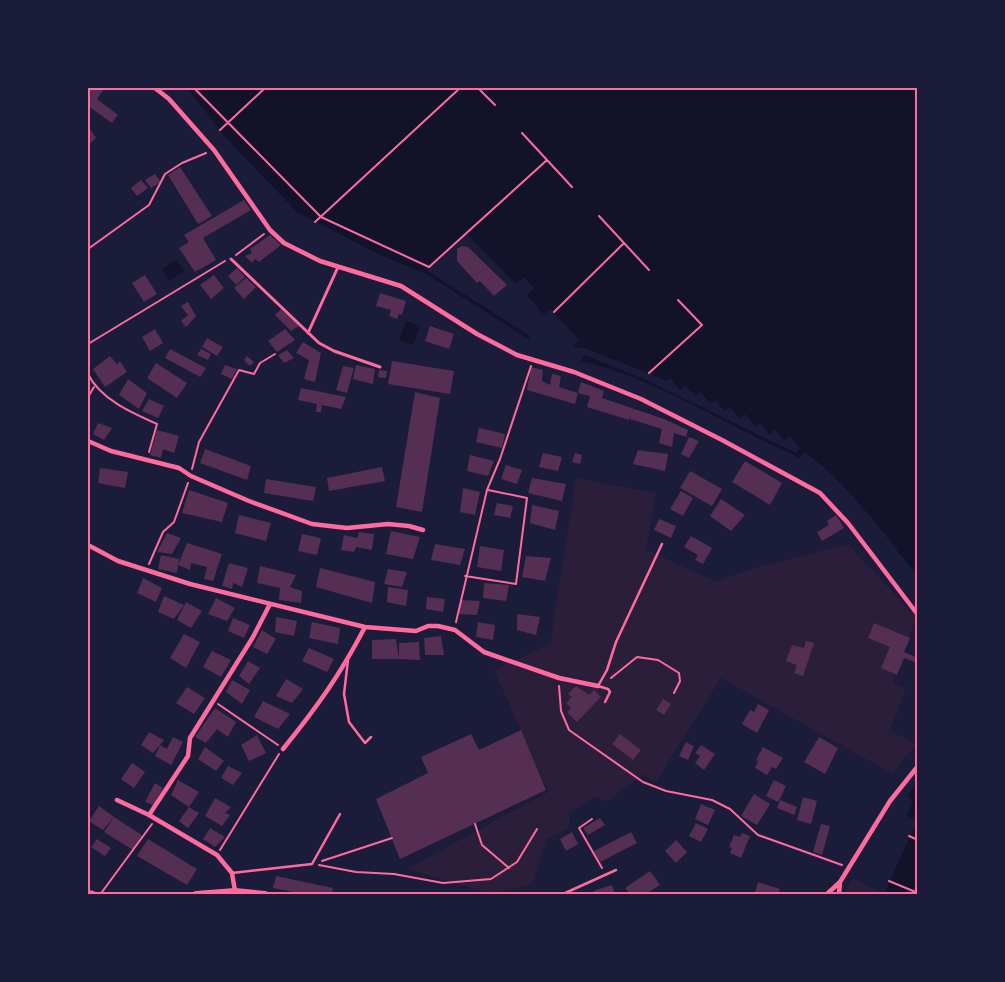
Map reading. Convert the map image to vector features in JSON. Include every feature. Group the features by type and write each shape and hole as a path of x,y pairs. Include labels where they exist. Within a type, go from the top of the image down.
{"main road":[{"path":"196,894 235,891 264,894"},
{"path":"88,893 93,894"}],"street":[{"path":"155,88 169,99 214,150 270,230 284,243 303,254 338,267 401,286 491,342 532,360 574,372 641,399 820,493 848,523 918,615"},
{"path":"231,259 319,343 334,351 380,367"},
{"path":"308,333 338,267"},
{"path":"88,442 111,451 180,468 191,476 249,501 312,524 347,528 388,524 409,526 423,530"},
{"path":"88,545 118,561 190,584 364,627 416,631 428,626 438,626 455,630 484,652 559,678 598,686"},
{"path":"149,815 188,756 190,738 253,638 270,604"},
{"path":"283,749 323,699 348,660 364,627"},
{"path":"827,894 840,882 890,801 918,766"},
{"path":"117,800 149,815 217,855 232,873 235,891"},
{"path":"839,894 840,882"}],"lane":[{"path":"605,702 610,692 608,689 598,686 616,642 662,544"},
{"path":"348,660 344,694 349,722 364,742 371,737"},
{"path":"232,873 312,864 340,814"},
{"path":"563,894 616,870"}],"path":[{"path":"194,88 321,217 429,267 547,160"},
{"path":"220,130 265,88"},
{"path":"315,222 460,88"},
{"path":"478,88 495,105"},
{"path":"522,133 572,186"},
{"path":"88,249 149,205 165,174 182,163 214,150"},
{"path":"599,216 649,270"},
{"path":"88,344 231,259 270,230"},
{"path":"554,312 624,243"},
{"path":"649,374 702,325 678,300"},
{"path":"239,370 254,374 260,363 275,354"},
{"path":"455,630 487,490 500,460 532,360"},
{"path":"88,374 94,387 136,415 157,424 147,459"},
{"path":"88,397 94,387"},
{"path":"466,576 516,584 527,498 487,490"},
{"path":"598,686 621,672 637,657 658,660 679,673 680,682 674,693"},
{"path":"559,678 561,711 569,730 643,782 666,790 712,800 730,809 758,835 849,868"},
{"path":"214,702 283,749 217,855"},
{"path":"916,820 918,816"},
{"path":"592,819 579,828 606,875"},
{"path":"100,894 155,820"},
{"path":"475,824 482,844 508,868"},
{"path":"312,864 356,872 394,874 443,883 491,880 517,862 537,829"},
{"path":"909,836 918,840"},
{"path":"312,864 392,838"},
{"path":"890,881 918,893"}],"shaded area":[{"path":"187,88 916,88 917,576 851,494 804,451 800,458 638,379 581,361 585,355 641,378 645,372 582,347 580,349 573,346 579,340 551,309 544,315 526,295 534,288 524,278 517,285 466,233 426,270 530,336 528,339 428,275 378,254 297,212 227,139"},
{"path":"176,260 184,271 169,281 162,269"},
{"path":"406,321 420,326 413,345 399,340"},
{"path":"576,478 656,493 646,549 716,582 757,567 848,544 916,617 893,683 906,688 890,731 916,744 893,774 721,678 655,783 643,774 606,802 596,796 569,813 569,828 546,840 533,884 492,894 407,869 548,792 494,670 550,644"},
{"path":"917,782 917,821 907,815 913,802 908,795"},
{"path":"917,821 917,894 884,894"},
{"path":"853,878 882,893 844,894"}],"pier":[{"path":"466,233 516,285 524,277 534,288 527,295 543,315 550,309 579,340 571,347 576,340 550,312 542,317 524,296 530,288 524,281 518,287 515,287 466,236 431,268 429,267"},
{"path":"645,372 667,381 670,378 680,390 685,385 696,396 700,392 711,404 715,400 725,411 730,407 740,419 745,414 755,426 760,422 769,434 775,429 784,441 790,436 800,448 796,453 642,378"}],"building":[{"path":"90,88 103,90 97,99 118,115 112,123 88,106 88,92"},
{"path":"88,126 96,138 88,145"},
{"path":"180,167 212,216 198,224 168,175"},
{"path":"155,174 161,182 151,188 145,180"},
{"path":"141,180 148,188 137,196 131,188"},
{"path":"244,200 251,210 203,238 216,260 195,272 179,248 189,242 184,235"},
{"path":"270,235 281,245 259,262 255,259 252,263 245,256 252,253 250,249"},
{"path":"462,246 468,247 507,285 494,296 480,281 477,283 457,261 457,249"},
{"path":"237,268 245,277 236,285 228,276"},
{"path":"145,275 157,294 144,302 132,283"},
{"path":"214,275 224,288 211,299 200,285"},
{"path":"246,278 256,287 244,299 234,288"},
{"path":"380,293 406,301 402,315 399,314 397,319 389,316 391,310 376,306"},
{"path":"188,302 196,316 186,327 181,321 188,315 181,306"},
{"path":"281,309 299,326 291,331 275,315"},
{"path":"430,326 454,334 449,349 425,341"},
{"path":"155,329 163,343 150,351 142,337"},
{"path":"285,329 295,340 277,352 268,341"},
{"path":"207,338 223,347 217,356 202,347"},
{"path":"303,342 321,353 315,382 304,379 309,360 296,353"},
{"path":"170,349 206,368 200,377 165,358"},
{"path":"201,349 211,354 208,360 197,355"},
{"path":"287,350 294,358 284,363 278,355"},
{"path":"110,356 117,364 120,361 127,372 105,387 93,369"},
{"path":"247,356 254,362 250,366 244,360"},
{"path":"392,361 454,371 450,394 388,384"},
{"path":"156,363 187,383 177,398 147,378"},
{"path":"225,365 237,369 232,379 221,374"},
{"path":"356,365 375,369 373,384 353,379"},
{"path":"343,366 354,368 347,393 336,390"},
{"path":"531,367 543,370 542,381 550,385 552,374 561,376 559,387 578,393 575,404 527,390"},
{"path":"379,370 387,371 386,378 378,377"},
{"path":"128,379 147,393 139,409 119,395"},
{"path":"581,382 604,391 602,398 664,419 688,430 686,437 674,433 672,447 659,443 662,429 630,419 631,413 629,420 587,407 590,396 578,393"},
{"path":"301,388 346,397 341,409 322,405 321,412 316,412 317,404 298,400"},
{"path":"415,392 440,398 422,512 396,507"},
{"path":"149,399 164,406 158,418 142,411"},
{"path":"98,423 112,428 104,440 93,434"},
{"path":"479,428 505,434 502,448 476,442"},
{"path":"157,430 179,436 174,453 163,449 161,458 150,455"},
{"path":"689,437 699,441 689,458 681,454"},
{"path":"205,449 251,466 247,480 200,463"},
{"path":"638,450 668,454 665,471 633,464"},
{"path":"543,453 562,457 558,471 539,467"},
{"path":"575,453 582,455 580,464 572,462"},
{"path":"470,455 494,461 488,476 467,471"},
{"path":"745,461 782,483 770,505 732,482"},
{"path":"506,465 522,470 517,484 501,479"},
{"path":"382,467 385,481 329,491 327,478"},
{"path":"100,468 128,472 125,488 98,483"},
{"path":"690,471 722,489 712,506 680,488"},
{"path":"532,478 566,484 562,501 528,493"},
{"path":"266,479 316,487 313,501 264,493"},
{"path":"463,488 480,492 475,515 460,512"},
{"path":"189,490 228,503 222,522 182,513"},
{"path":"681,491 693,498 683,516 670,509"},
{"path":"721,499 745,515 731,531 710,516"},
{"path":"497,503 513,506 510,518 494,515"},
{"path":"532,505 559,511 555,530 530,523"},
{"path":"239,515 271,523 266,541 235,533"},
{"path":"836,515 844,528 822,541 817,532 829,525 827,521"},
{"path":"659,519 676,526 671,538 654,530"},
{"path":"391,531 420,537 413,559 386,554"},
{"path":"359,532 374,534 372,550 356,547 354,552 341,550 344,535 357,538"},
{"path":"167,533 181,538 172,554 157,552"},
{"path":"302,534 321,538 317,555 298,551"},
{"path":"691,536 712,548 703,564 695,560 698,555 684,547"},
{"path":"187,543 222,554 213,581 204,579 207,567 191,563 190,570 178,565"},
{"path":"435,544 465,549 460,565 431,560"},
{"path":"480,546 504,550 501,571 477,567"},
{"path":"161,555 179,559 177,573 158,569"},
{"path":"526,556 551,558 545,581 522,577"},
{"path":"229,563 248,568 242,587 233,583 232,589 222,586"},
{"path":"260,566 296,575 290,587 302,591 301,603 279,600 280,588 257,583"},
{"path":"320,568 375,582 372,603 316,587"},
{"path":"388,569 407,572 402,587 384,584"},
{"path":"143,578 162,588 156,602 137,593"},
{"path":"484,583 509,585 506,601 483,598"},
{"path":"388,587 408,590 406,606 387,602"},
{"path":"164,596 184,605 174,619 158,612"},
{"path":"427,597 445,599 443,612 426,609"},
{"path":"216,598 235,608 227,621 208,614"},
{"path":"461,600 480,601 477,615 458,614"},
{"path":"186,602 202,611 191,628 177,620"},
{"path":"517,614 540,617 536,635 517,630"},
{"path":"276,617 297,621 294,636 275,632"},
{"path":"233,618 250,625 244,638 228,631"},
{"path":"312,622 340,628 338,644 309,638"},
{"path":"478,622 495,625 493,640 476,637"},
{"path":"874,623 910,638 904,652 918,658 918,663 904,658 897,675 881,668 890,647 868,638"},
{"path":"262,630 276,639 267,654 253,647"},
{"path":"184,634 200,642 186,668 170,658"},
{"path":"441,636 444,655 425,655 424,638"},
{"path":"396,639 399,659 372,659 372,640"},
{"path":"806,641 814,643 803,676 794,673 797,665 786,661 792,645 804,648"},
{"path":"419,642 420,660 399,659 399,643"},
{"path":"309,648 334,659 327,672 302,661"},
{"path":"212,651 231,660 221,677 203,667"},
{"path":"248,661 260,668 249,684 239,676"},
{"path":"286,679 303,689 292,703 276,696"},
{"path":"232,680 250,690 242,704 226,692"},
{"path":"576,686 589,695 594,690 601,697 577,722 567,712 571,708 566,703 572,697 568,694"},
{"path":"187,687 205,698 194,714 176,703"},
{"path":"663,699 671,704 664,715 656,710"},
{"path":"263,701 290,714 278,729 254,717"},
{"path":"758,704 769,710 757,733 742,724 750,710 754,712"},
{"path":"215,708 236,722 228,737 217,729 206,743 195,737"},
{"path":"521,730 546,790 400,859 376,799 428,773 421,757 471,734 479,750"},
{"path":"149,732 164,740 153,753 141,745"},
{"path":"620,734 641,750 633,760 612,744"},
{"path":"257,735 266,753 249,761 241,745"},
{"path":"173,737 183,742 171,765 155,756 160,745 167,749"},
{"path":"819,737 838,748 825,774 804,762"},
{"path":"686,742 694,746 688,760 679,756"},
{"path":"701,745 715,754 704,770 695,763 700,756 695,753"},
{"path":"205,747 224,761 216,771 198,759"},
{"path":"763,747 783,758 776,769 772,767 767,775 755,768 758,761 756,760"},
{"path":"132,763 145,772 134,788 121,779"},
{"path":"228,766 242,773 233,785 221,778"},
{"path":"178,780 199,792 189,807 171,795"},
{"path":"774,780 786,786 778,802 766,796"},
{"path":"155,783 163,788 153,805 145,802"},
{"path":"754,794 770,804 757,825 741,816"},
{"path":"803,797 817,801 811,824 797,820"},
{"path":"215,798 231,807 225,813 230,815 222,826 205,816"},
{"path":"780,800 797,807 794,815 777,808"},
{"path":"701,804 715,810 708,825 695,819"},
{"path":"99,806 114,817 103,830 89,821"},
{"path":"189,807 199,813 188,828 179,821"},
{"path":"114,817 142,835 133,850 104,832"},
{"path":"600,818 605,825 588,835 583,828"},
{"path":"696,823 708,829 701,842 689,836"},
{"path":"821,824 830,826 822,855 813,852"},
{"path":"210,828 225,837 215,847 203,839"},
{"path":"572,832 578,844 566,851 560,839"},
{"path":"631,832 637,843 600,862 594,851"},
{"path":"742,833 750,836 741,858 730,853 732,848 729,847 734,835 740,837"},
{"path":"97,839 111,848 105,856 91,847"},
{"path":"148,839 197,869 187,885 137,856"},
{"path":"676,840 687,852 676,863 665,851"},
{"path":"650,871 660,885 646,894 630,894 625,888"},
{"path":"276,876 333,888 332,894 303,894 273,888"},
{"path":"758,882 780,889 778,894 755,892"},
{"path":"612,885 615,894 594,894 593,891"}]}
